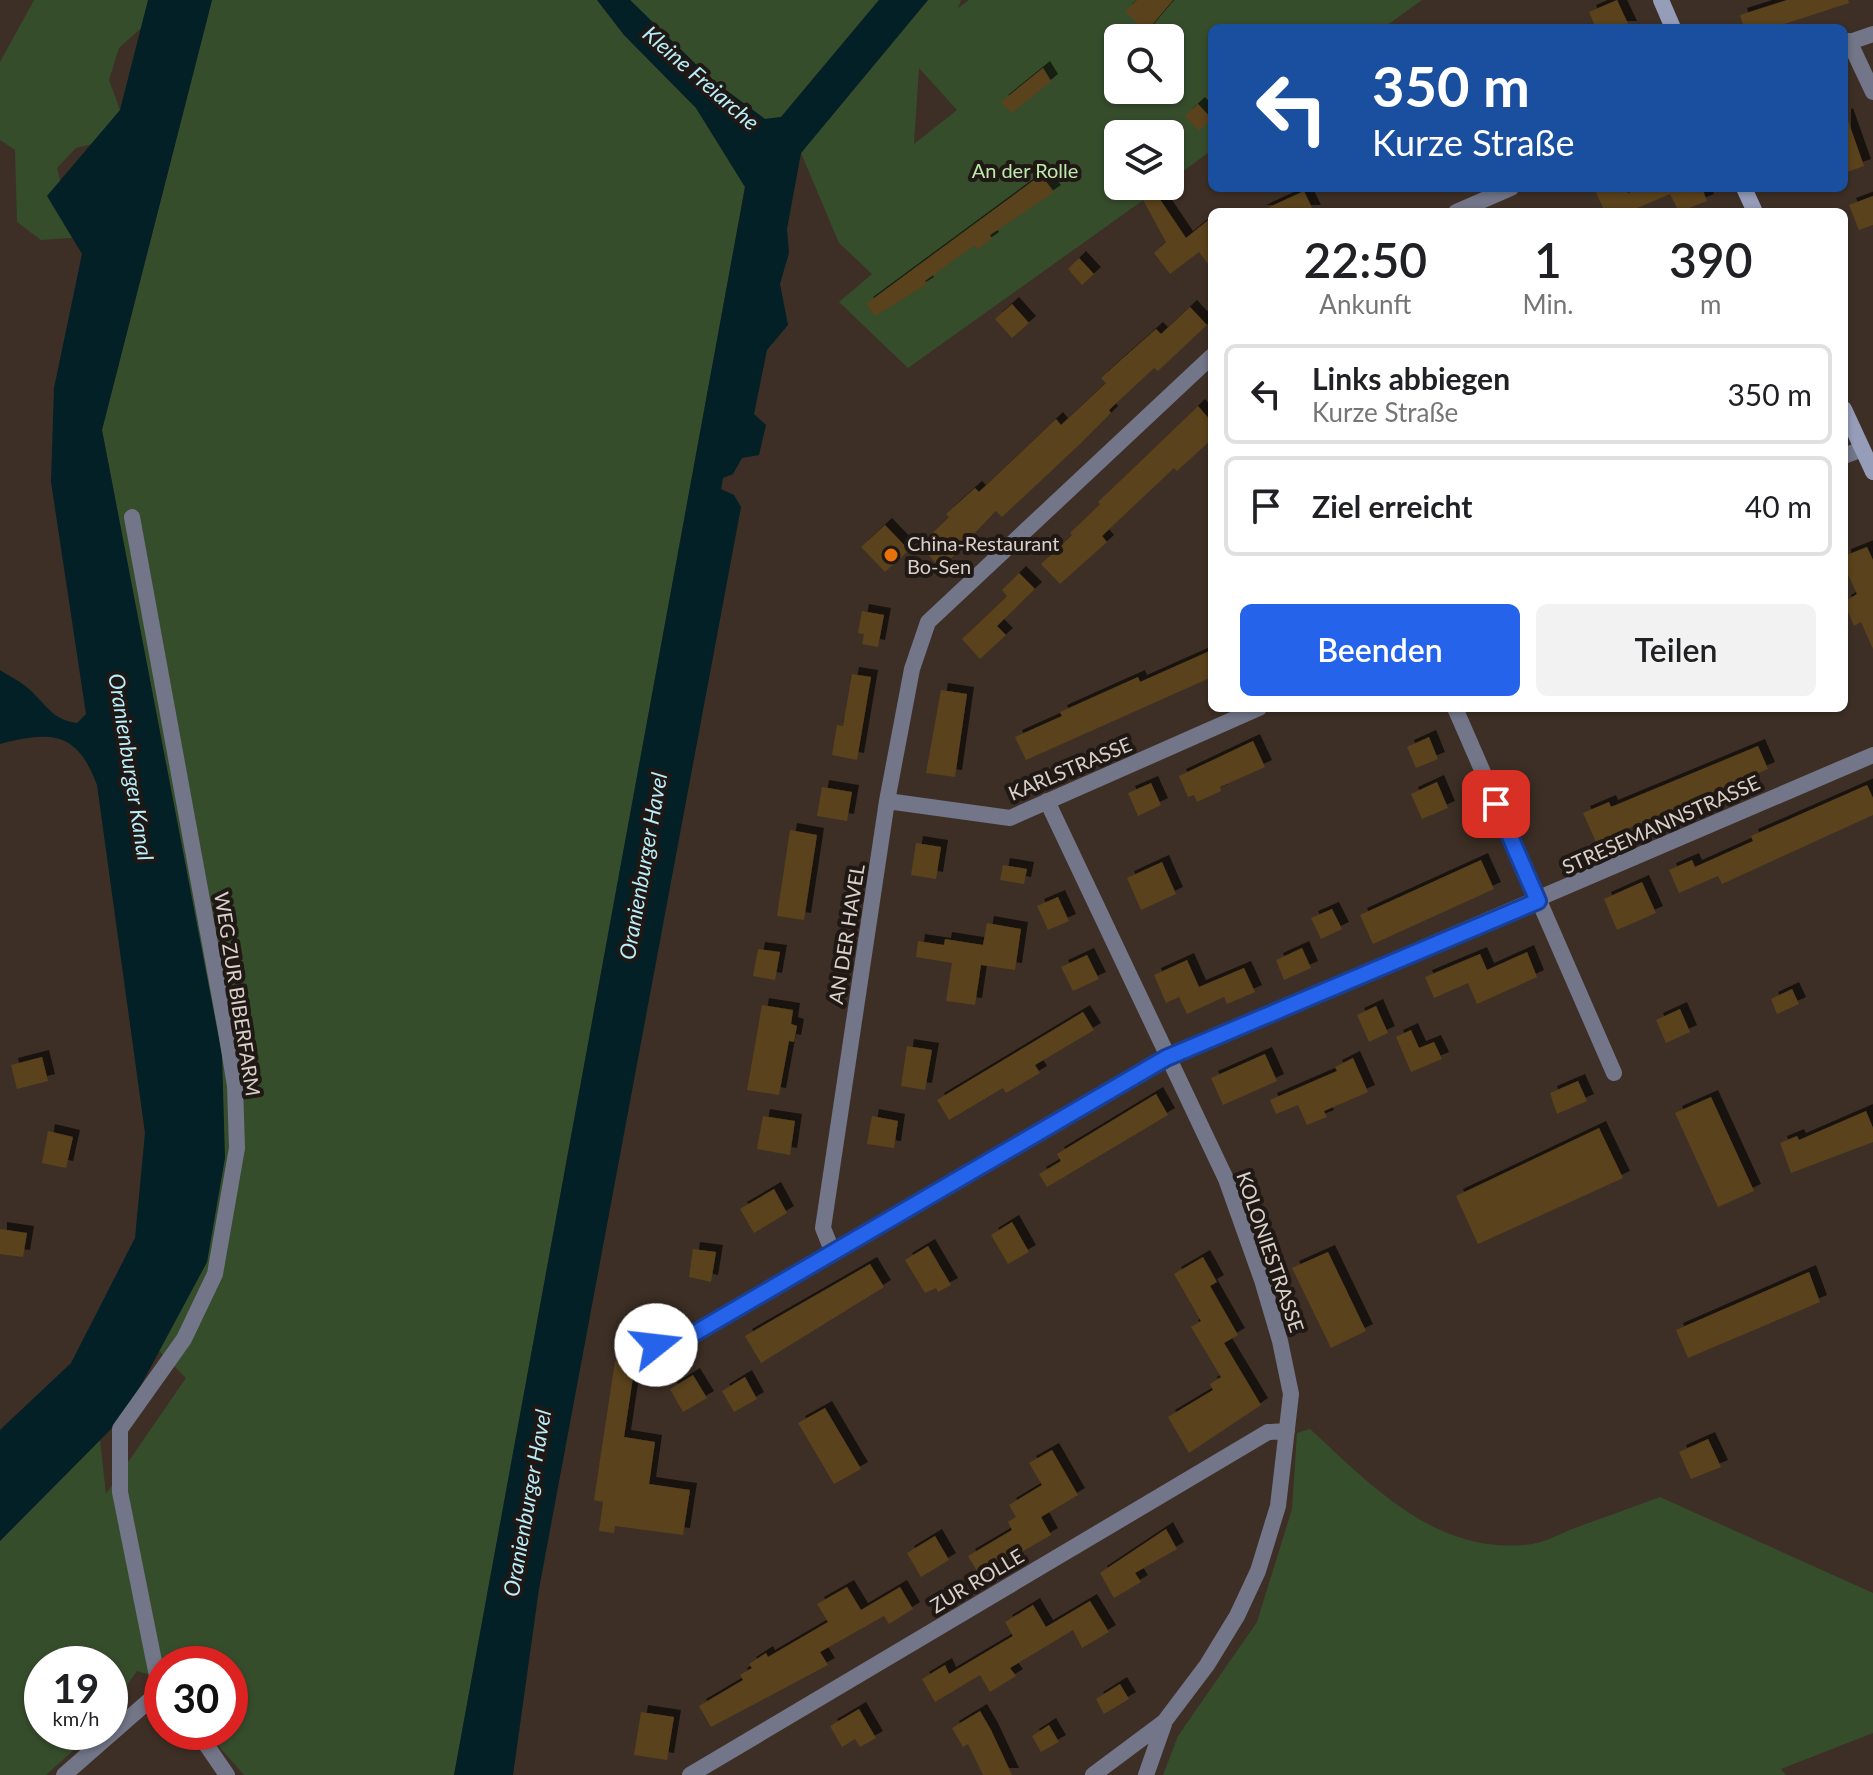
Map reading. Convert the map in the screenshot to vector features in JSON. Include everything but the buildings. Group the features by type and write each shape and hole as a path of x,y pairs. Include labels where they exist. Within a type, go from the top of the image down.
{"main road":[{"path":"1661,0 1671,24"},
{"path":"1848,418 1873,472"}],"street":[{"path":"1848,42 1873,34"},
{"path":"1848,44 1873,92"},
{"path":"1465,208 1502,192"},
{"name":"AN DER HAVEL","path":"833,1253 823,1228 887,801 912,669 928,622 1208,360"},
{"path":"1848,454 1862,449"},
{"name":"WEG ZUR BIBERFARM","path":"132,517 226,1031 235,1086 237,1148 215,1274 184,1339 120,1429 120,1492 151,1646"},
{"name":"KARLSTRASSE","path":"887,801 1010,818 1250,712"},
{"path":"1457,712 1614,1073"},
{"name":"STRESEMANNSTRASSE","path":"656,1345 683,1340 1166,1058 1873,755"},
{"name":"KOLONIESTRASSE","path":"1047,801 1166,1058 1226,1179 1262,1280 1280,1341 1291,1394 1278,1506 1258,1571 1237,1616 1207,1665 1164,1722"},
{"name":"ZUR ROLLE","path":"690,1775 1268,1432 1287,1431"},
{"name":"WEG ZUR BIBERFARM","path":"64,1775 144,1707"},
{"path":"1093,1775 1164,1722"},
{"path":"1146,1775 1164,1722"},
{"path":"210,1750 227,1775"}],"green space":[{"path":"34,0 150,0 150,20 119,48 109,80 120,110 117,138 76,148 57,168 66,203 83,237 41,240 17,222 15,150 0,140 0,62"},
{"path":"212,0 597,0 624,35 696,108 745,187 454,1775 244,1775 222,1750 248,1750 248,1646 144,1646 144,1673 137,1671 128,1684 128,1646 24,1646 24,1750 74,1750 46,1775 0,1775 0,1541 100,1440 106,1494 186,1378 159,1351 207,1262 222,1055 102,430"},
{"path":"630,0 879,0 781,117 765,119 711,79"},
{"name":"An der Rolle","path":"928,0 961,0 958,8 969,0 1422,0 1389,24 1208,24 1208,153 1184,171 1184,120 1104,120 1104,200 1143,200 908,368 839,302 872,274 839,243 801,153","holes":["919,68 957,110 914,143"]},
{"path":"1310,1429 1358,1473 1409,1513 1466,1540 1498,1545 1537,1543 1660,1497 1873,1593 1873,1733 1781,1769 1786,1775 1163,1775 1178,1736 1257,1622 1292,1509 1297,1433"}],"water":[{"name":"Oranienburger Kanal","path":"148,0 212,0 102,430 222,1055 225,1158 207,1262 125,1415 0,1541 0,1430 71,1363 135,1238 145,1133 97,785 81,754 60,739 34,737 0,744 0,670 26,686 61,719 77,723 86,714 51,482 54,388 82,254 47,196 120,110"},
{"path":"597,0 630,0 711,79 765,119 781,117 879,0 928,0 801,153 787,229 789,253 780,284 788,325 767,350 754,414 766,425 759,455 742,458 733,474 723,478 721,489 734,495 741,507 539,1589 513,1775 454,1775 745,187 696,108 624,35"}],"place":[{"name":"China-Restaurant Bo-Sen","path":"891,555"}],"route":[{"path":"656,1345 683,1340 1166,1058 1538,901 1496,804"}],"water label":[{"name":"Kleine Freiarche","path":"701,78"},
{"name":"Oranienburger Havel","path":"643,866"},
{"name":"Oranienburger Havel","path":"527,1503"}]}
